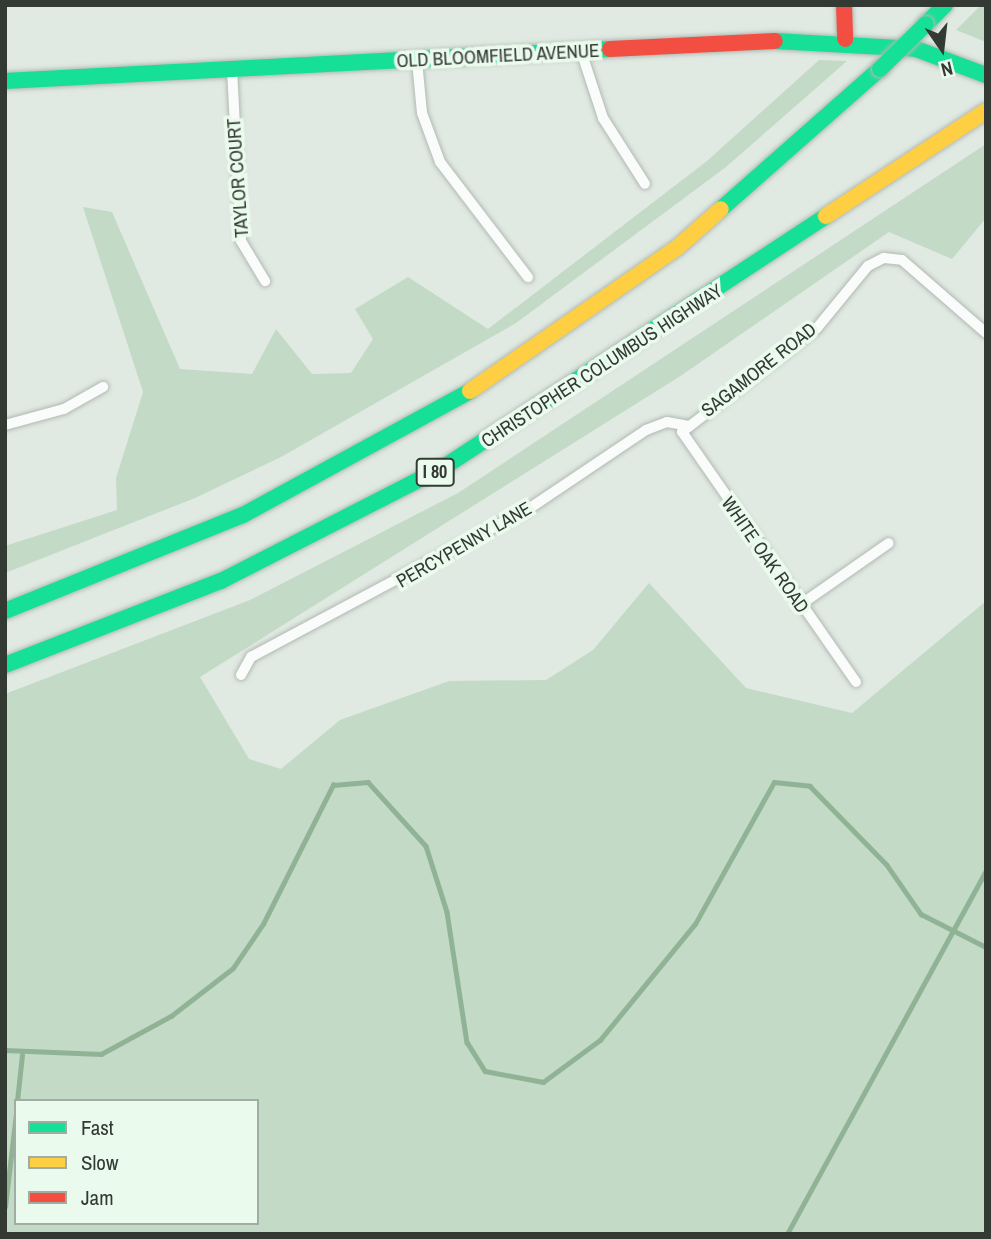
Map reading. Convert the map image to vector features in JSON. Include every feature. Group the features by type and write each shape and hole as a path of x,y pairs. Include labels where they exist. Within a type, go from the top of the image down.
{"main road":[{"path":"844,5 845,39"},
{"name":"I 80","path":"5,611 232,520 471,391 678,247 880,69 945,5"},
{"name":"OLD BLOOMFIELD AVENUE","path":"5,81 845,39 916,49 986,75"},
{"name":"CHRISTOPHER COLUMBUS HIGHWAY","path":"5,665 221,582 444,467 986,111"}],"street":[{"path":"581,51 603,118 645,184"},
{"path":"417,61 422,113 440,162 528,277"},
{"name":"TAYLOR COURT","path":"232,69 241,242 265,281"},
{"name":"SAGAMORE ROAD","path":"689,426 817,328 868,266 884,258 902,260 986,333"},
{"path":"5,425 64,409 103,387"},
{"name":"PERCYPENNY LANE","path":"241,676 251,657 530,508 646,430 667,422 689,426"},
{"name":"WHITE OAK ROAD","path":"689,426 682,432 694,454 856,682"},
{"path":"800,604 889,543"}],"green space":[{"path":"981,5 986,5 986,42 956,30"},
{"path":"819,60 847,61 726,167 516,323 281,457 195,498 5,573 5,546 117,510 116,478 143,392 83,207 112,212 180,369 252,374 276,329 312,374 351,373 373,339 355,309 408,277 488,329 707,161"},
{"path":"986,144 986,218 952,259 889,232 682,375 200,677 249,759 281,769 340,720 449,681 546,680 593,650 649,583 746,688 852,713 986,601 986,1234 5,1234 5,694 250,600 458,493"}],"waterway":[{"path":"5,1050 101,1054 171,1016 233,968 263,924 333,785 368,782 426,846 447,912 467,1042 485,1071 543,1082 600,1040 695,924 774,782 810,786 887,865 921,914 986,947"},
{"path":"787,1234 986,871"},
{"path":"17,1099 22,1055"},
{"path":"5,1207 14,1131"}],"traffic: fast":[{"path":"926,24 945,5"},
{"path":"880,69 926,24"},
{"path":"775,41 916,49 986,75"},
{"path":"5,81 610,49"},
{"path":"721,209 880,69"},
{"path":"5,665 221,581 444,467 826,216"},
{"path":"5,611 243,515 470,391"}],"traffic: slow":[{"path":"826,216 986,111"},
{"path":"470,391 678,247 721,209"}],"traffic: jam":[{"path":"844,5 845,39"},
{"path":"610,49 775,41"}]}
